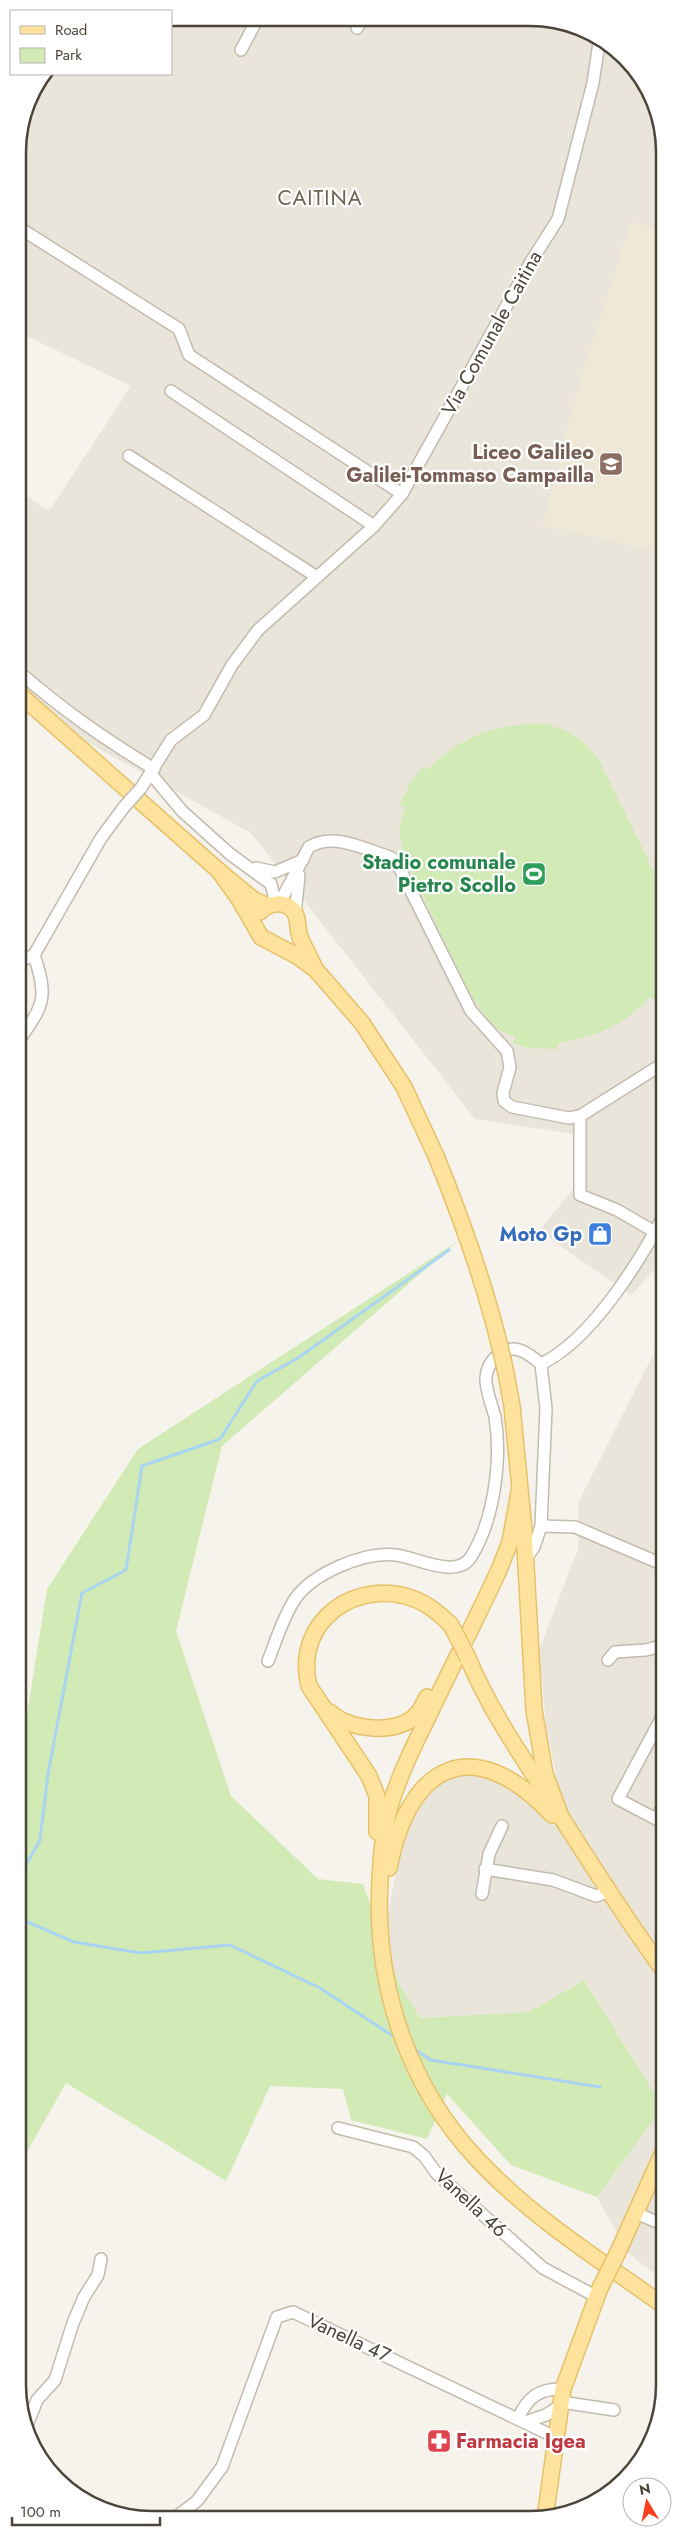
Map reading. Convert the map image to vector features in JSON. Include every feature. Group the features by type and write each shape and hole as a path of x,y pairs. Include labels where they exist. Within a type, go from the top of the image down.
{"main road":[{"path":"27,701 254,900 290,908 316,970"},
{"path":"219,871 266,942 278,945 316,970 362,1023 385,1056 412,1102 436,1156 484,1284 506,1373 512,1406 525,1560 534,1710 545,1774 561,1817"},
{"path":"258,932 259,914 274,904"},
{"path":"278,945 290,940 296,922"},
{"path":"379,1903 385,1830 395,1792 419,1735 482,1606 510,1542 519,1492"},
{"path":"655,1954 607,1892 498,1719 462,1642 451,1625 428,1606 386,1593 354,1599 332,1611 322,1620 310,1642 305,1672 314,1696 369,1776 376,1796 375,1878 379,1903 381,1952 390,2001 406,2048 428,2092 449,2126 478,2160 506,2186 591,2255 655,2300"},
{"path":"314,1696 334,1716 359,1726 373,1729 409,1720 416,1715 482,1606"},
{"path":"379,1903 388,1876 395,1839 408,1807 425,1784 450,1770 461,1767 485,1768 509,1778 540,1803 572,1837"},
{"path":"546,2510 561,2399 599,2293 655,2170"}],"street":[{"path":"242,50 254,27"},
{"name":"Via Comunale Caitina","path":"34,956 101,838 124,806 141,788 171,740 204,715 232,665 258,630 374,526 402,494 532,260 558,219 593,83 598,47"},
{"path":"27,232 179,329 189,355 402,494"},
{"path":"171,391 374,526"},
{"path":"129,456 317,577"},
{"path":"27,679 60,707 152,772 182,811 236,859 271,884 274,904"},
{"path":"274,904 302,863 309,847 324,840 334,839 390,857 396,861 471,1011 507,1051 510,1067 503,1093 504,1101 512,1106 569,1118 580,1116 656,1068"},
{"path":"236,859 265,872 275,872 302,863"},
{"path":"296,922 302,863"},
{"path":"27,959 34,956 42,977 43,1000 40,1010 27,1029"},
{"path":"541,1364 567,1349 581,1335 622,1283 655,1232 617,1210 580,1195 580,1116"},
{"path":"268,1661 296,1598 313,1581 348,1562 374,1555 397,1555 440,1567 458,1566 470,1559 484,1526 498,1463 495,1419 486,1378 490,1363 501,1352 512,1348 528,1352 541,1364 546,1410 541,1526 534,1547 525,1560"},
{"path":"541,1526 575,1527 655,1561"},
{"path":"608,1660 615,1652 646,1650 655,1647"},
{"path":"655,1729 618,1799 655,1819"},
{"path":"482,1894 485,1869 502,1826"},
{"path":"485,1869 538,1876 596,1896 607,1892"},
{"name":"Vanella 46","path":"338,2128 413,2147 424,2156 437,2174 543,2268 599,2293"},
{"path":"636,2213 655,2221"},
{"path":"31,2416 37,2400 55,2380 73,2322 84,2297 98,2275 100,2259"},
{"name":"Vanella 47","path":"184,2511 197,2501 222,2467 277,2317 293,2312 522,2420"},
{"path":"522,2420 525,2403 532,2396 546,2390 561,2399 614,2410"},
{"path":"522,2420 546,2415 561,2399"},
{"path":"522,2420 555,2437"}],"shaded area":[{"path":"530,26 562,31 593,43 619,63 635,82 649,112 655,136 656,152 656,1269 631,1295 539,1231 574,1188 573,1134 475,1119 251,833 83,740 27,690 27,496 49,511 131,386 27,336 27,136 39,96 52,75 172,75 172,27"},
{"name":"Liceo Galileo Galilei-Tommaso Campailla","path":"631,223 656,228 656,551 543,525 580,380"},
{"path":"655,1350 655,2094 584,1980 529,2012 420,2018 400,1985 389,1957 388,1913 401,1847 415,1809 437,1782 467,1773 500,1781 541,1814 559,1790 546,1726 539,1650 578,1549 579,1501"},
{"path":"655,2118 655,2274 628,2253 597,2197"}],"green space":[{"name":"Stadio comunale Pietro Scollo","path":"540,723 559,728 574,735 587,745 599,760 656,875 656,1001 650,997 630,1016 619,1023 585,1037 558,1043 558,1049 528,1048 513,1043 515,1037 499,1030 487,1018 470,994 404,857 399,829 405,808 399,805 422,767 427,770 452,749 478,735 492,730"},
{"path":"458,1241 222,1446 176,1631 231,1796 318,1879 363,1884 400,1985 420,2018 529,2012 584,1980 655,2094 655,2118 597,2197 511,2165 447,2094 427,2139 351,2120 343,2089 270,2086 226,2181 66,2083 26,2153 26,1718 47,1589 138,1449"}],"waterway":[{"path":"26,1864 40,1840 48,1774 82,1593 126,1570 142,1466 220,1439 257,1381 298,1358 449,1250"},
{"path":"26,1922 74,1942 141,1953 230,1945 320,1988 396,2038"},
{"path":"414,2049 431,2060 600,2087"}],"place":[{"name":"Liceo Galileo Galilei-Tommaso Campailla","path":"611,464"},
{"name":"Stadio comunale Pietro Scollo","path":"534,874"},
{"name":"Moto Gp","path":"600,1234"},
{"name":"Farmacia Igea","path":"439,2441"}],"district":[{"name":"CAITINA","path":"320,198"}]}
